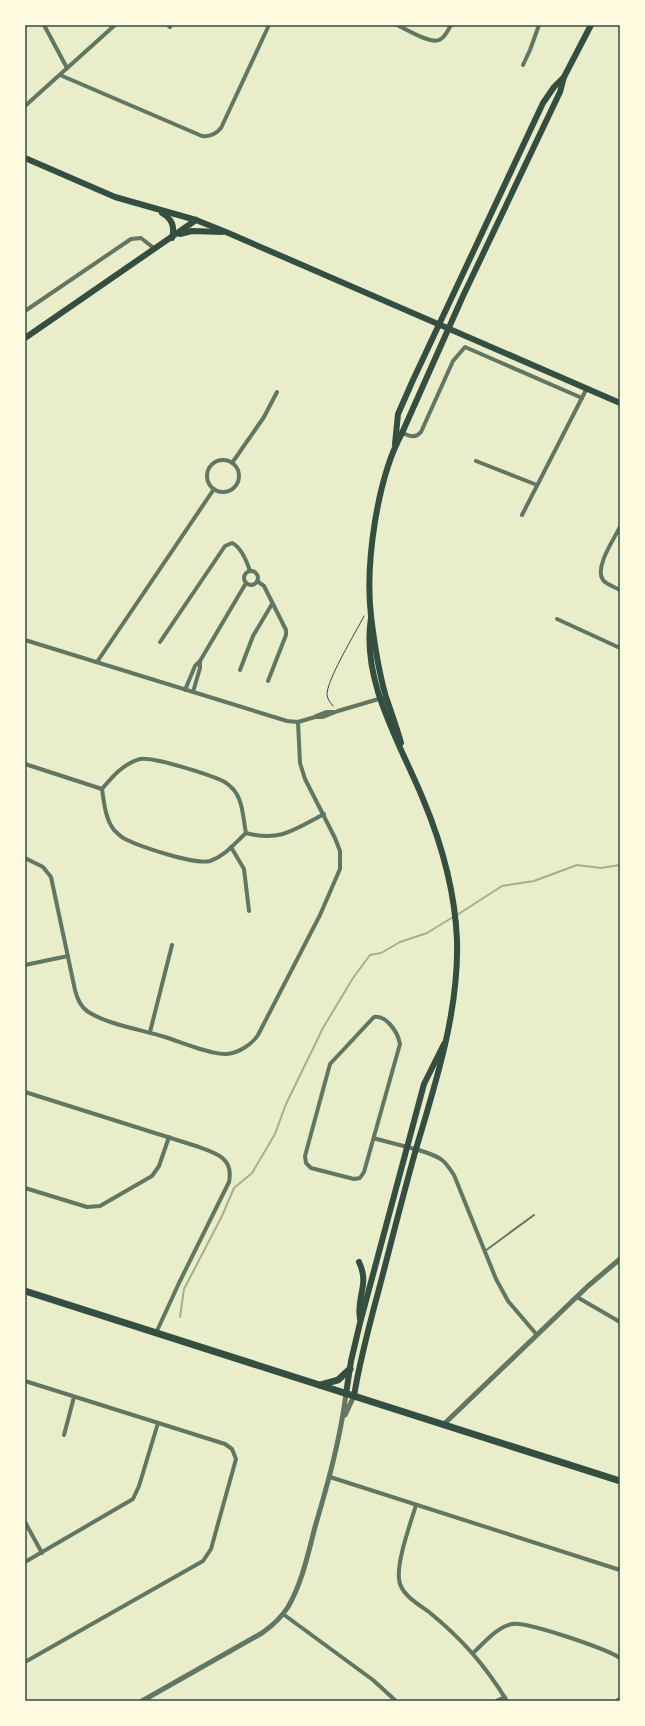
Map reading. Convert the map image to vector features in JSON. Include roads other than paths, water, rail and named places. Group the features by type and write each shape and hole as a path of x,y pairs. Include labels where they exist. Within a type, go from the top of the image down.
{"main road":[{"path":"350,1395 416,1150 432,1097 445,1043 456,973 456,928 453,904 434,829 383,697 371,652 370,586 374,534 381,491 395,446 448,328 560,92 564,77 591,25"},
{"path":"395,446 398,414 438,325 543,103 554,87 564,77"},
{"path":"25,158 116,197 196,220 226,232 620,403"},
{"path":"157,210 172,221 172,237"},
{"path":"25,338 196,220"},
{"path":"172,237 192,231 226,232"},
{"path":"350,1395 350,1369 360,1323 406,1148 424,1084 445,1043"},
{"path":"360,1262 365,1275 358,1307 360,1323"},
{"path":"25,1291 620,1481"},
{"path":"320,1385 338,1380 350,1369"}],"street":[{"path":"44,25 67,68"},
{"path":"25,106 115,25"},
{"path":"60,75 202,136 208,136 219,131 269,25"},
{"path":"397,25 429,40 435,41 441,39 451,25"},
{"path":"523,65 539,25"},
{"path":"25,311 130,239 141,238 155,249"},
{"path":"402,433 415,436 421,432 453,361 465,347 582,398"},
{"path":"522,515 587,388"},
{"path":"232,463 264,417 277,392"},
{"path":"222,460 232,463 236,466 239,476 236,485 228,491 223,492 214,490 207,480 208,469 216,461 222,460"},
{"path":"476,460 537,485"},
{"path":"97,662 214,490"},
{"path":"620,527 601,566 600,574 604,580 620,590"},
{"path":"160,642 225,546 232,544 236,545 248,564 250,571"},
{"path":"186,690 195,666 200,661 246,583 244,575 250,571 257,573 257,581"},
{"path":"246,583 252,585 257,581"},
{"path":"257,581 264,586 272,604 285,626 286,635 268,681"},
{"path":"240,670 255,632 272,604"},
{"path":"557,619 620,648"},
{"path":"25,640 287,721 298,722 315,717 323,717 336,711 383,697"},
{"path":"193,692 200,668 200,661"},
{"path":"25,858 43,867 50,877 78,1000 85,1010 109,1021 223,1054 237,1051 250,1044 255,1038 278,997 338,876 341,862 340,851 324,814 305,778 300,763 298,722"},
{"path":"152,759 218,779 234,790 241,804 246,833 224,853 211,860 196,862 128,841 120,836 111,826 105,810 102,789 123,767 140,760 152,759"},
{"path":"25,764 102,789"},
{"path":"246,833 261,836 279,836 324,814"},
{"path":"231,847 244,870 248,911"},
{"path":"150,1032 172,945"},
{"path":"25,965 68,956"},
{"path":"376,1016 389,1023 400,1044 374,1138 364,1172 358,1179 311,1168 305,1161 306,1150 330,1064 366,1024 376,1016"},
{"path":"25,1092 169,1137 217,1154 224,1159 231,1170 229,1182 156,1333"},
{"path":"25,1188 87,1207 100,1206 152,1176 159,1166 169,1137"},
{"path":"374,1138 416,1150 441,1160 454,1174 496,1279 508,1301 537,1335"},
{"path":"443,1425 577,1297 620,1259"},
{"path":"577,1297 620,1321"},
{"path":"25,1381 225,1444 234,1452 236,1463 211,1549 204,1561 25,1662"},
{"path":"142,1701 262,1633 271,1627 283,1614 296,1590 330,1477 350,1395"},
{"path":"64,1435 74,1397"},
{"path":"25,1562 133,1499 139,1486 158,1424"},
{"path":"330,1477 620,1570"},
{"path":"416,1505 398,1571 401,1587 473,1653 490,1674 507,1701"},
{"path":"25,1522 42,1553"},
{"path":"283,1614 373,1680 396,1701"},
{"path":"473,1653 500,1629 516,1623 601,1649 620,1658"},
{"path":"496,1701 505,1697"},
{"path":"616,1701 620,1699"}],"lane":[{"path":"485,1252 534,1215"}],"waterway":[{"path":"457,915 502,886 534,881 577,865 601,868 620,865"},
{"path":"180,1317 184,1289 222,1216 234,1188 252,1173 275,1134 286,1104 323,1028 353,978 370,955 381,953 400,942 427,933 453,917"}]}
